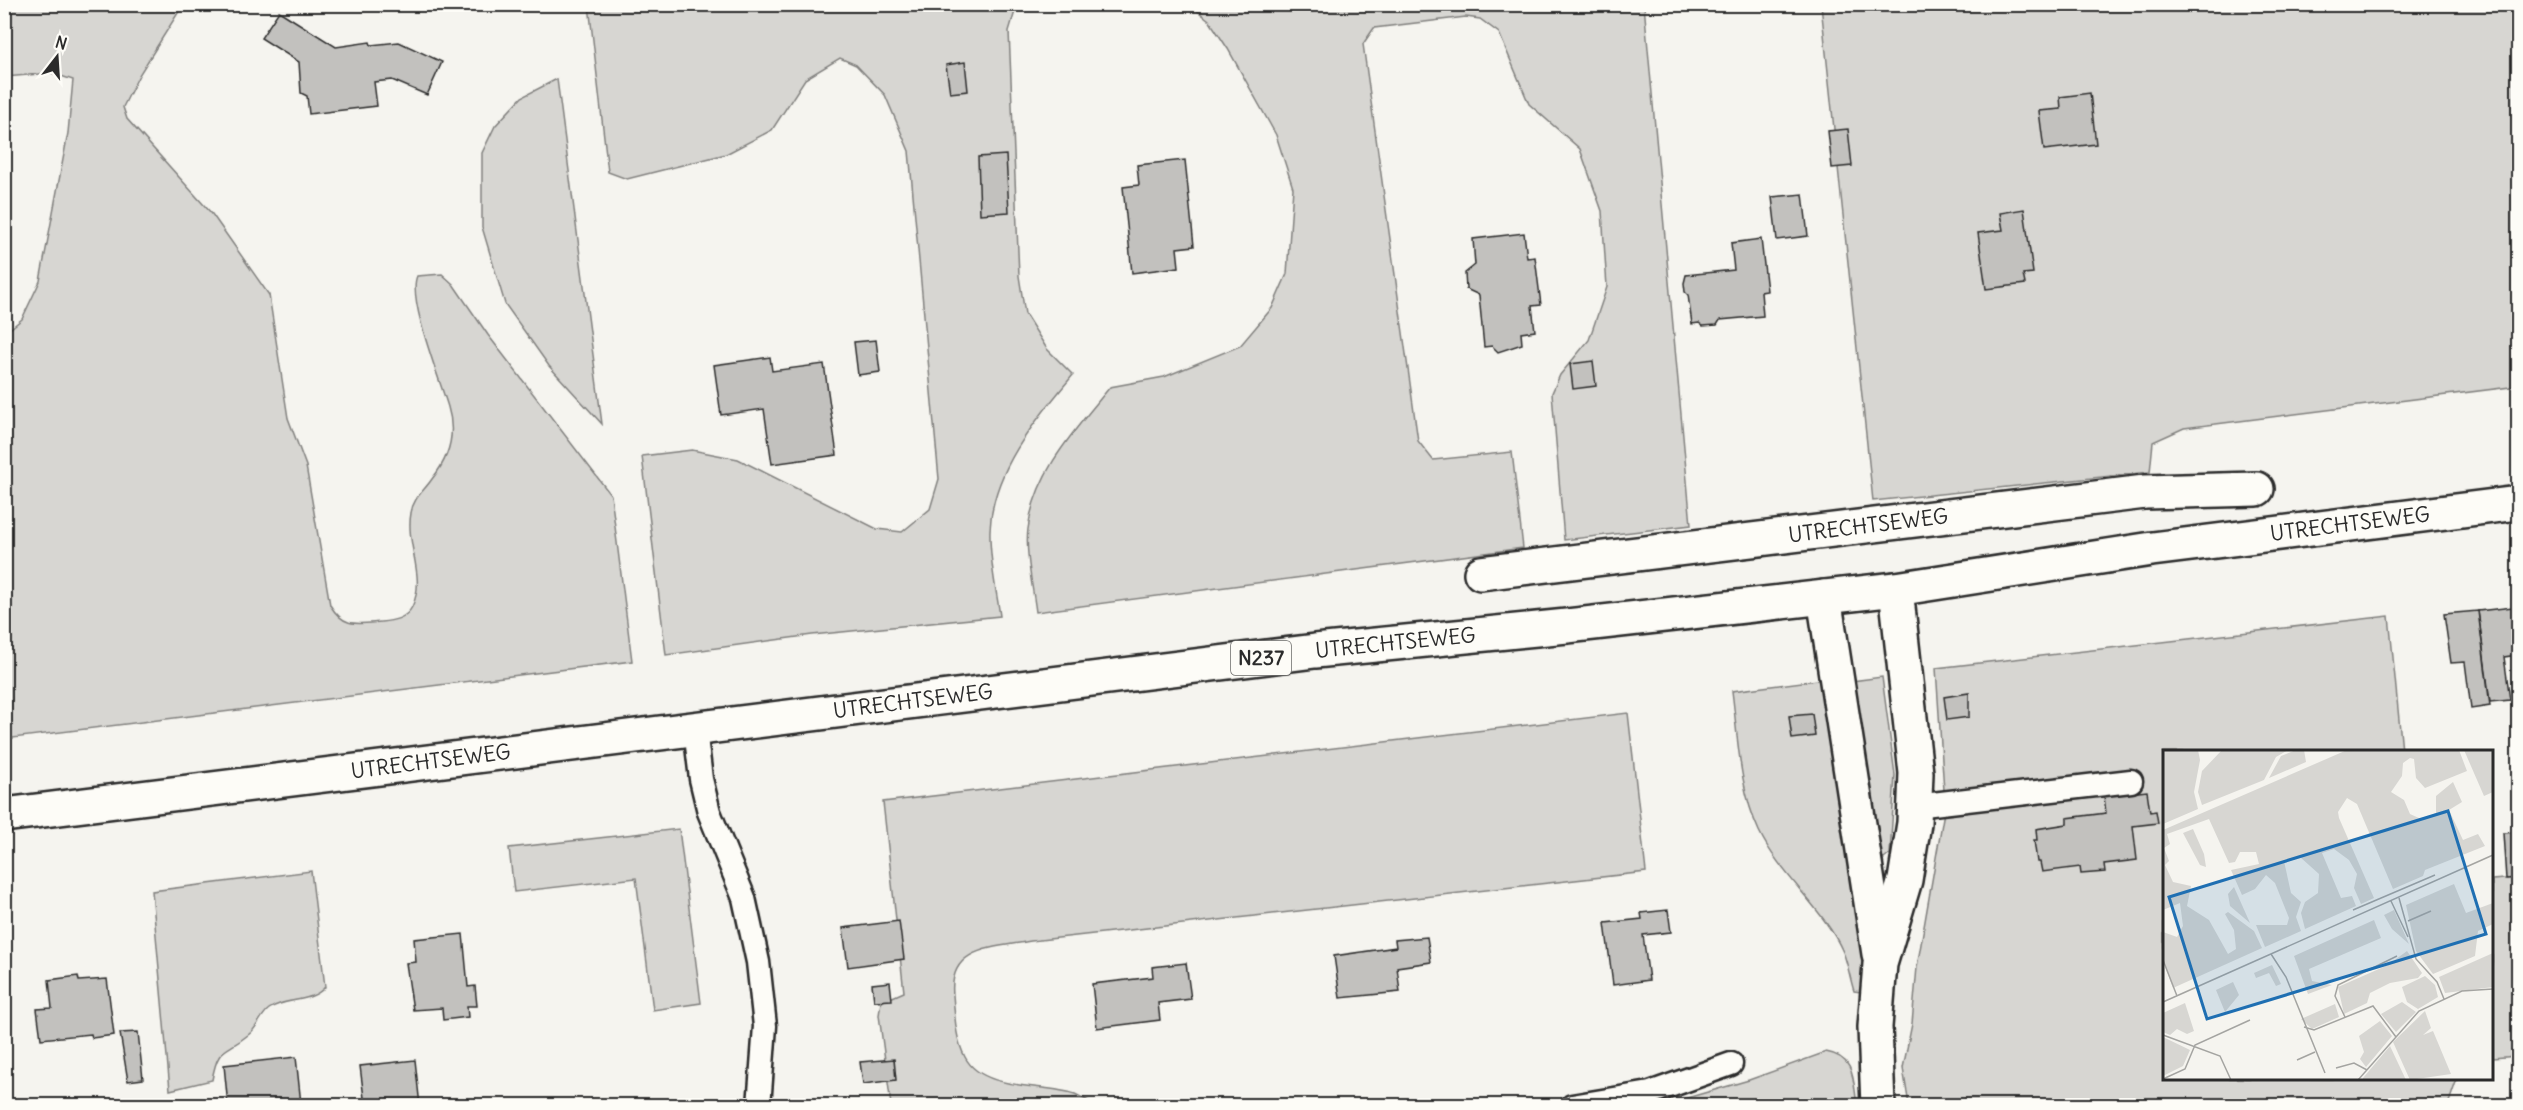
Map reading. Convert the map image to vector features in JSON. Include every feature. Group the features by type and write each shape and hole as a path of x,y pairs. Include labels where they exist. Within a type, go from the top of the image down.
{"main road":[{"name":"UTRECHTSEWEG","path":"1481,573 2145,492 2257,489"},
{"name":"UTRECHTSEWEG","path":"4,815 1315,651 1567,626 1896,589 2152,549 2518,504"},
{"path":"1878,1106 1875,1027 1880,964 1905,880 1915,806 1916,773 1911,713 1896,589"},
{"path":"1824,597 1880,964"}],"lane":[{"path":"695,729 709,812 744,898 758,962 765,1026 759,1106"},
{"path":"1915,806 2131,782"},
{"path":"1572,1106 1650,1093 1731,1064"}],"shaded area":[{"path":"5,4 183,5 139,75 123,107 127,119 212,214 269,295 288,418 306,466 330,605 340,618 351,623 398,619 412,607 416,595 417,572 410,525 412,508 416,499 443,463 451,436 451,426 448,407 420,320 415,287 417,276 442,274 453,284 488,335 611,495 632,661 5,739 5,333 22,319 40,281 68,133 73,80 52,73 5,77"},
{"path":"589,5 1021,5 1016,8 1009,31 1019,276 1025,314 1047,349 1073,375 1031,427 1008,466 999,487 993,508 990,541 1000,616 812,635 666,655 642,456 692,450 738,459 877,529 902,532 930,509 939,479 909,151 885,95 856,65 840,58 805,79 772,130 726,154 627,179 608,172"},
{"path":"1190,5 1644,5 1691,525 1564,540 1552,393 1560,375 1589,340 1607,287 1602,211 1580,149 1529,104 1499,33 1480,19 1466,17 1374,28 1363,44 1418,441 1433,460 1512,452 1523,548 1036,612 1028,559 1028,529 1039,489 1058,453 1110,387 1164,377 1240,346 1272,308 1287,274 1293,188 1276,135 1228,49 1209,20"},
{"path":"1821,5 2518,5 2518,386 2184,428 2153,442 2150,472 1873,501"},
{"path":"557,79 602,424 549,366 505,304 482,227 482,153 495,126 522,97"},
{"path":"2389,616 2402,750 2163,750 2163,1080 2457,1080 2448,1105 1909,1105 1903,1068 1912,1024 1917,967 1945,806 1936,668"},
{"path":"1882,677 1895,775 1890,854 1884,859 1876,856 1852,681"},
{"path":"1825,679 1863,936 1861,992 1854,991 1845,957 1835,937 1778,863 1759,831 1747,797 1738,744 1732,691"},
{"path":"1628,713 1646,872 1031,941 989,948 966,958 958,967 953,979 956,1027 965,1057 974,1068 986,1076 1000,1081 1075,1094 1096,1105 891,1105 879,1015 881,1002 904,992 883,802"},
{"path":"679,829 701,1003 653,1010 636,878 514,892 509,848"},
{"path":"311,871 325,987 312,996 275,1005 269,1009 251,1032 220,1055 212,1080 170,1090 152,891"},
{"path":"2518,878 2518,1056 2493,1058 2493,880"},
{"path":"1826,1052 1843,1059 1848,1065 1853,1079 1857,1105 1663,1105 1749,1080"}],"building":[{"path":"279,11 336,47 370,42 371,45 399,42 442,62 427,95 392,80 374,82 377,106 309,114 307,96 301,93 299,62 261,38"},
{"path":"965,62 968,91 950,93 946,65"},
{"path":"2090,93 2096,144 2044,150 2039,111 2061,109 2060,97"},
{"path":"1848,129 1852,166 1832,168 1828,131"},
{"path":"1006,155 1009,212 980,214 978,157"},
{"path":"1185,160 1194,246 1177,248 1179,267 1132,273 1123,187 1139,185 1137,165"},
{"path":"1803,194 1808,236 1777,240 1772,197"},
{"path":"2024,209 2033,273 2023,274 2025,284 1986,289 1978,233 2003,230 2000,213"},
{"path":"1524,233 1527,258 1535,257 1541,305 1532,306 1535,331 1521,333 1522,344 1498,352 1492,346 1484,347 1479,295 1466,289 1465,273 1475,265 1473,239"},
{"path":"1761,239 1767,291 1761,292 1763,316 1720,320 1717,325 1692,324 1688,295 1685,292 1686,275 1734,270 1731,243"},
{"path":"876,340 880,372 858,375 854,342"},
{"path":"770,357 772,371 824,364 837,455 772,464 764,409 721,415 714,365"},
{"path":"1593,361 1596,386 1573,389 1570,364"},
{"path":"2513,607 2518,655 2504,657 2510,700 2490,702 2478,611"},
{"path":"2478,611 2490,706 2471,709 2465,662 2451,663 2444,614"},
{"path":"1969,693 1969,717 1947,720 1944,697"},
{"path":"1812,714 1815,736 1792,739 1789,716"},
{"path":"2147,791 2150,812 2156,811 2158,823 2133,826 2137,860 2104,864 2105,872 2081,874 2080,867 2042,872 2040,862 2037,862 2034,840 2037,840 2036,829 2067,824 2067,818 2106,813 2104,796"},
{"path":"2518,832 2518,878 2506,879 2503,833"},
{"path":"1668,910 1671,932 1643,935 1649,980 1613,985 1605,923 1642,919 1641,913"},
{"path":"899,921 904,959 848,967 843,928"},
{"path":"463,934 468,987 475,986 477,1006 467,1006 468,1017 443,1020 442,1008 413,1010 406,963 416,962 414,939"},
{"path":"1427,937 1431,962 1397,967 1400,992 1340,998 1334,956 1396,947 1395,940"},
{"path":"1186,963 1191,999 1158,1003 1160,1020 1097,1028 1092,984 1153,977 1152,967"},
{"path":"78,976 79,981 107,979 114,1035 92,1038 91,1034 41,1039 37,1009 52,1008 49,980"},
{"path":"890,982 892,1000 874,1001 872,984"},
{"path":"138,1032 143,1079 128,1081 120,1033"},
{"path":"296,1057 301,1104 228,1106 224,1065"},
{"path":"894,1059 896,1080 863,1084 860,1062"},
{"path":"415,1060 420,1106 365,1106 360,1066"}]}
